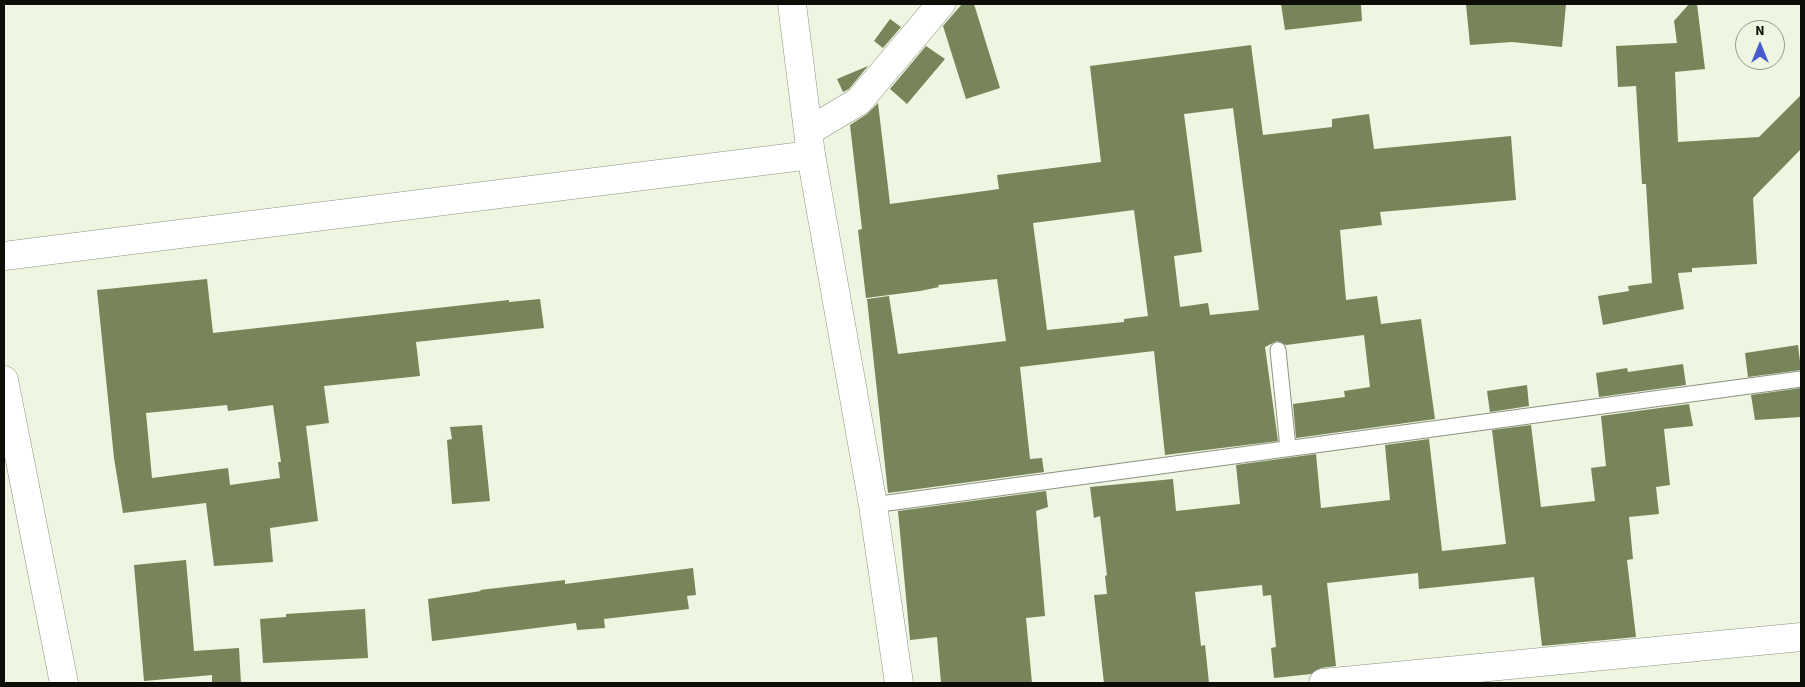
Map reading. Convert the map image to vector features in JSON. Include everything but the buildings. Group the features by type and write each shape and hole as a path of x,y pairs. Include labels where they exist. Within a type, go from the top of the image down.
{"street":[{"path":"792,4 810,143 873,505 899,683"},
{"path":"4,256 810,143 859,101 941,4"},
{"path":"4,380 64,683"},
{"path":"1323,683 1801,637"}],"lane":[{"path":"1278,350 1288,448"},
{"path":"873,505 1801,379"}]}
